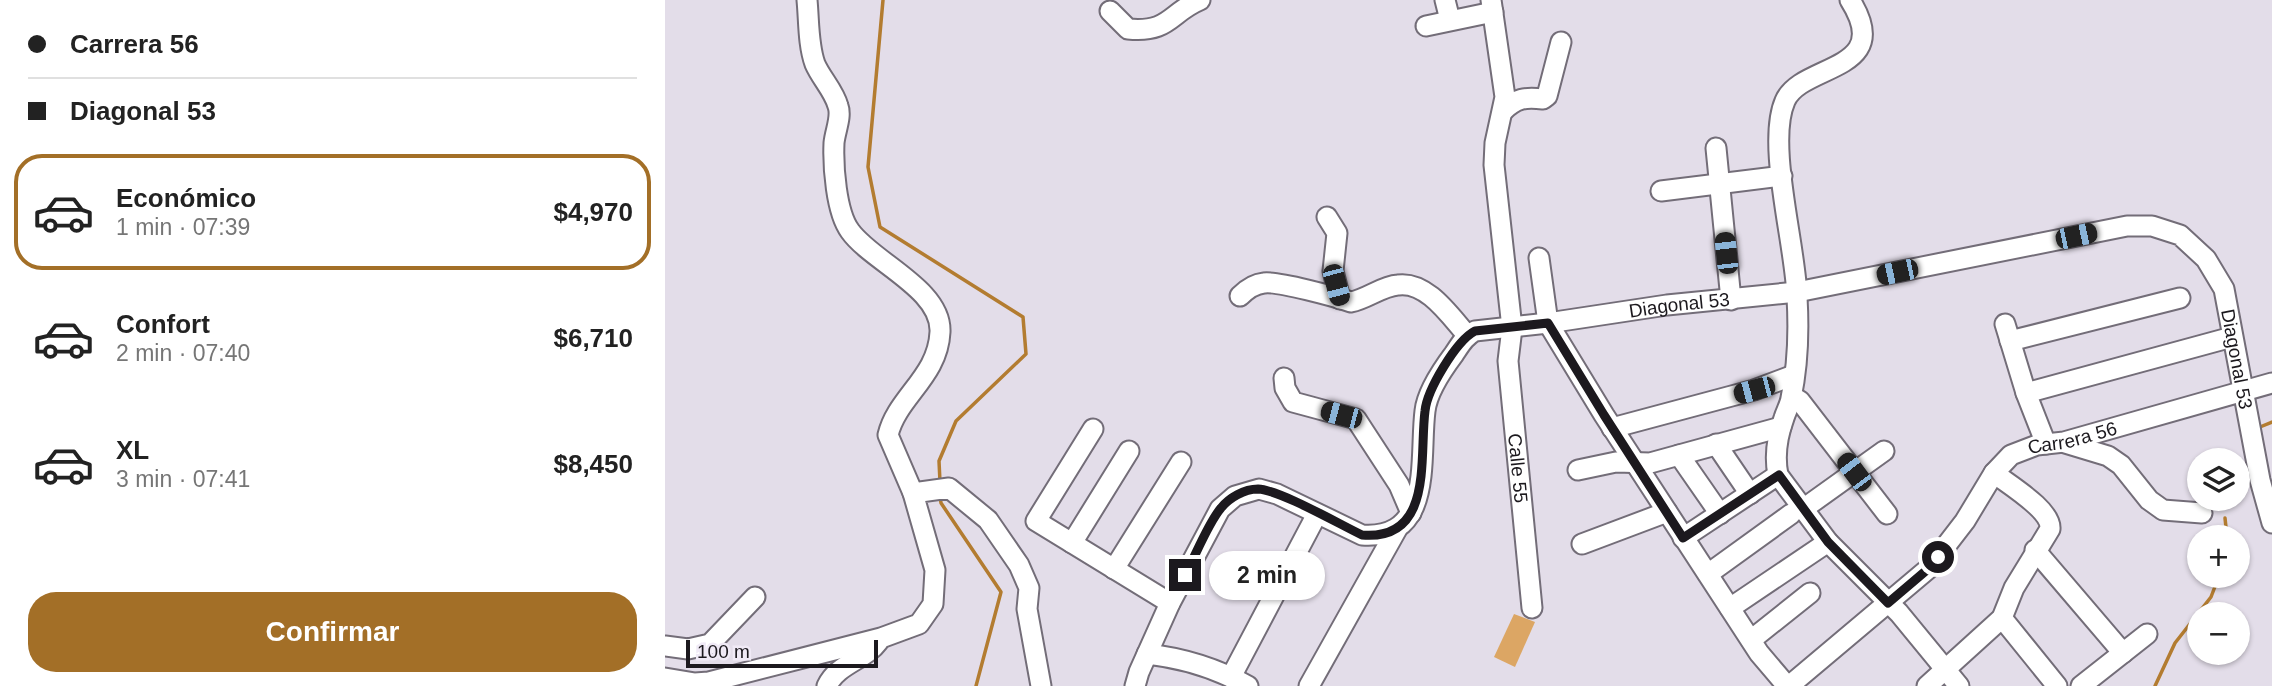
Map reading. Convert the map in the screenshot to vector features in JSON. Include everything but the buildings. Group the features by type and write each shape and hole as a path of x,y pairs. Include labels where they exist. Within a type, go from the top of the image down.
{"street":[{"path":"665,678 695,683 709,682 881,638 919,624 933,604 935,570 919,492 888,435 894,416 924,379 941,331 934,308 921,292 852,233 843,220 834,167 838,105 814,62 807,0"},
{"path":"1110,11 1128,29 1146,31 1166,23 1200,0"},
{"path":"1445,0 1450,20"},
{"path":"1850,0 1859,14 1862,27 1860,42 1853,56 1840,66 1792,88 1784,102 1779,125 1782,176 1797,292 1799,342 1792,396 1781,427 1776,453 1779,475 1797,512 1899,613 1959,686"},
{"path":"1426,26 1492,6"},
{"name":"Calle 55","path":"1492,6 1506,97 1495,143 1494,165 1512,328 1508,361 1532,608"},
{"path":"1503,111 1522,98 1543,99 1547,96 1561,42"},
{"path":"1716,149 1731,300"},
{"path":"1661,191 1782,176"},
{"path":"1327,217 1337,233 1333,271 1340,299"},
{"name":"Diagonal 53","path":"1467,335 1475,331 1667,305 1797,292 2127,226 2152,226 2180,235 2206,259 2224,289 2242,391 2272,523"},
{"path":"1539,258 1548,323 1683,538 1751,640 1788,686"},
{"path":"1240,296 1248,288 1266,283 1351,302 1396,285 1414,286 1436,300 1467,335 1445,366 1428,399 1417,502 1397,529 1309,686"},
{"path":"2180,298 2008,332 2026,393 2055,443 2108,456 2122,465 2149,500 2163,510 2202,513"},
{"path":"2026,393 2232,337"},
{"path":"1612,428 1754,390 1794,375"},
{"path":"1285,378 1285,388 1293,402 1356,419 1399,485 1411,513"},
{"name":"Carrera 56","path":"1788,686 1928,569 1948,546 1994,473 2011,455 2037,444 2055,443 2272,383"},
{"path":"1792,396 1800,401 1887,514"},
{"path":"1578,470 1616,462 1650,463 1781,427"},
{"path":"1093,429 1036,521 1170,603"},
{"path":"1716,444 1750,494"},
{"path":"1708,574 1884,451"},
{"path":"1072,543 1129,452"},
{"path":"1679,455 1720,514"},
{"path":"1114,569 1181,462"},
{"path":"1927,686 2002,618 2014,588 2051,524 2032,501 1994,473"},
{"path":"1683,538 1779,475"},
{"path":"919,492 949,488 988,520 1019,565 1029,588 1027,610 1041,686"},
{"path":"1135,686 1170,603 1220,509 1235,496 1259,489 1277,494 1362,535 1375,536 1397,529"},
{"path":"1582,544 1667,512"},
{"path":"1147,654 1184,659 1239,681 1317,514"},
{"path":"1730,608 1828,542"},
{"path":"2035,550 2123,653"},
{"path":"1751,640 1809,593"},
{"path":"665,646 688,649 710,644 755,597"},
{"path":"2002,618 2057,686"},
{"path":"2081,686 2147,634"},
{"path":"827,686 839,670 872,650 881,638"}],"shaded area":[{"path":"1514,614 1535,622 1515,667 1494,657"}],"waterway":[{"path":"883,0 868,167 880,227 1023,317 1026,354 956,421 939,461 940,482"},
{"path":"2260,427 2272,422"},
{"path":"940,497 941,503 1001,592 976,686"},
{"path":"2225,518 2226,525"},
{"path":"2155,686 2175,643 2211,597 2214,588"}],"route":[{"path":"1185,575 1220,509 1235,496 1247,491 1259,489 1277,494 1362,535 1375,536 1397,529 1417,502 1428,399 1445,366 1467,335 1475,331 1548,323 1683,538 1779,475 1828,542 1888,603 1938,557"}]}
